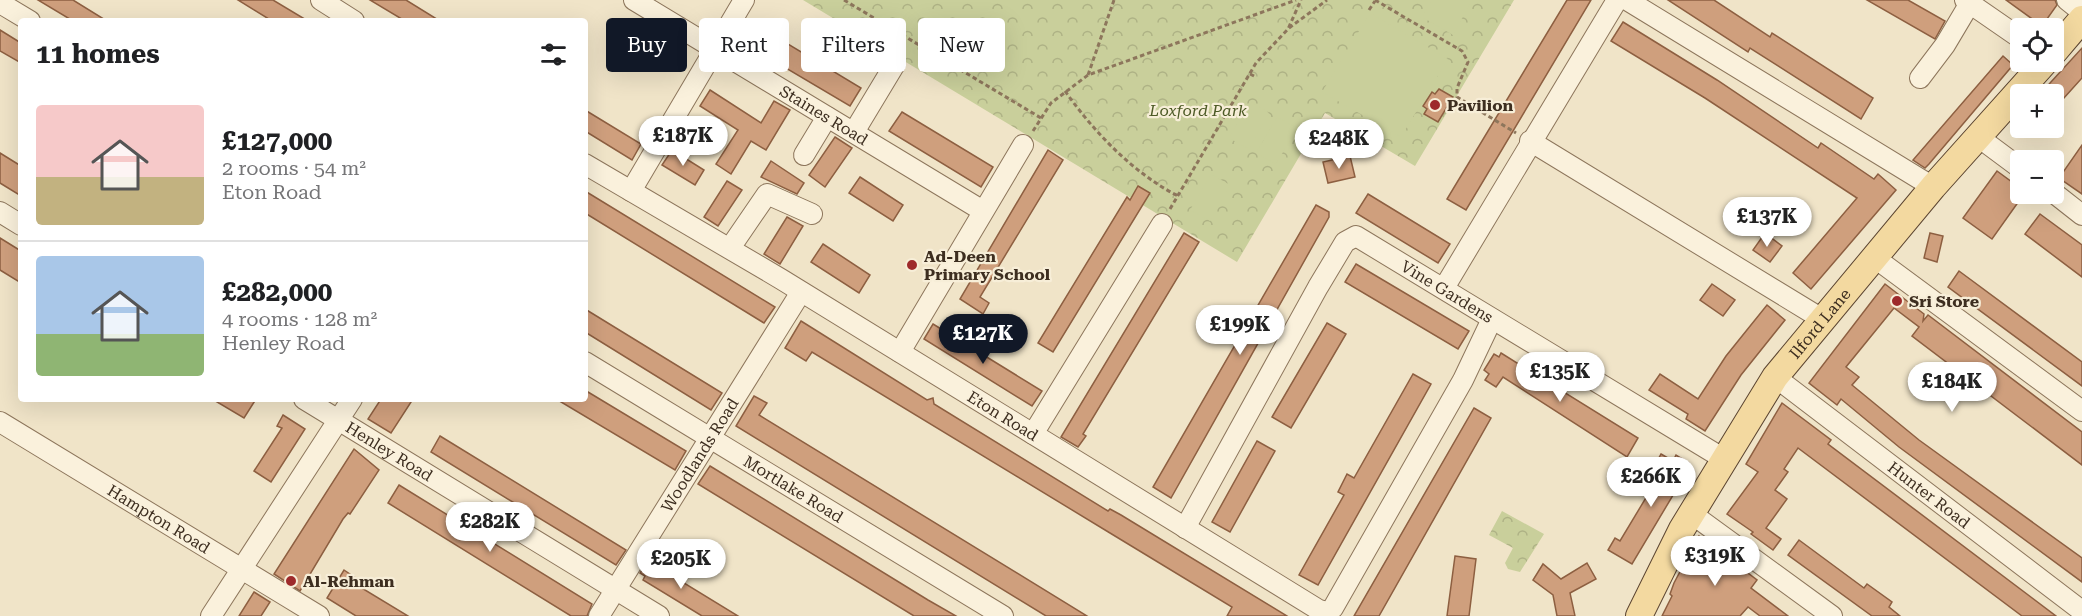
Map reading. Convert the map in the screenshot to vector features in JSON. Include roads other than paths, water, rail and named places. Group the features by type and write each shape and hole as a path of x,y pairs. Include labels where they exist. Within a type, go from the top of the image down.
{"main road":[{"path":"2064,40 2082,19"},
{"name":"Ilford Lane","path":"1639,616 1692,514 1775,377 1933,187 2036,72"}],"street":[{"path":"321,0 349,18"},
{"name":"Staines Road","path":"633,0 699,41"},
{"path":"733,18 744,0"},
{"path":"1444,288 1530,141 1617,0"},
{"path":"1627,0 1933,187"},
{"path":"2067,0 2082,12"},
{"path":"1920,78 1945,45 1968,1 2010,31"},
{"path":"0,3 25,18"},
{"path":"631,191 701,72"},
{"name":"Staines Road","path":"751,72 983,211"},
{"path":"854,132 890,72"},
{"path":"804,155 827,117"},
{"path":"1977,136 2010,161"},
{"path":"1530,141 1822,319"},
{"path":"900,352 1023,146"},
{"name":"Eton Road","path":"588,166 900,352 1319,610 1327,612 1333,608 1457,391 1492,319"},
{"path":"730,249 767,194 812,214"},
{"path":"2064,200 2082,214"},
{"path":"0,212 18,223"},
{"path":"1032,434 1162,224"},
{"name":"Vine Gardens","path":"1185,528 1318,287 1345,242 1356,236 1724,459"},
{"path":"1875,258 2082,411"},
{"name":"Woodlands Road","path":"599,616 801,292"},
{"name":"Mortlake Road","path":"588,364 1003,616"},
{"name":"Hunter Road","path":"1775,377 2082,611"},
{"name":"Henley Road","path":"309,402 659,616"},
{"path":"212,616 350,402"},
{"name":"Hampton Road","path":"0,422 319,616"},
{"path":"1692,514 1832,616"}],"place":[{"name":"Pavilion","path":"1435,105"},
{"name":"Ad-Deen Primary School","path":"912,265"},
{"name":"Sri Store","path":"1897,301"},
{"name":"Al-Rehman","path":"291,581"}],"park label":[{"name":"Loxford Park","path":"1198,110"}]}
